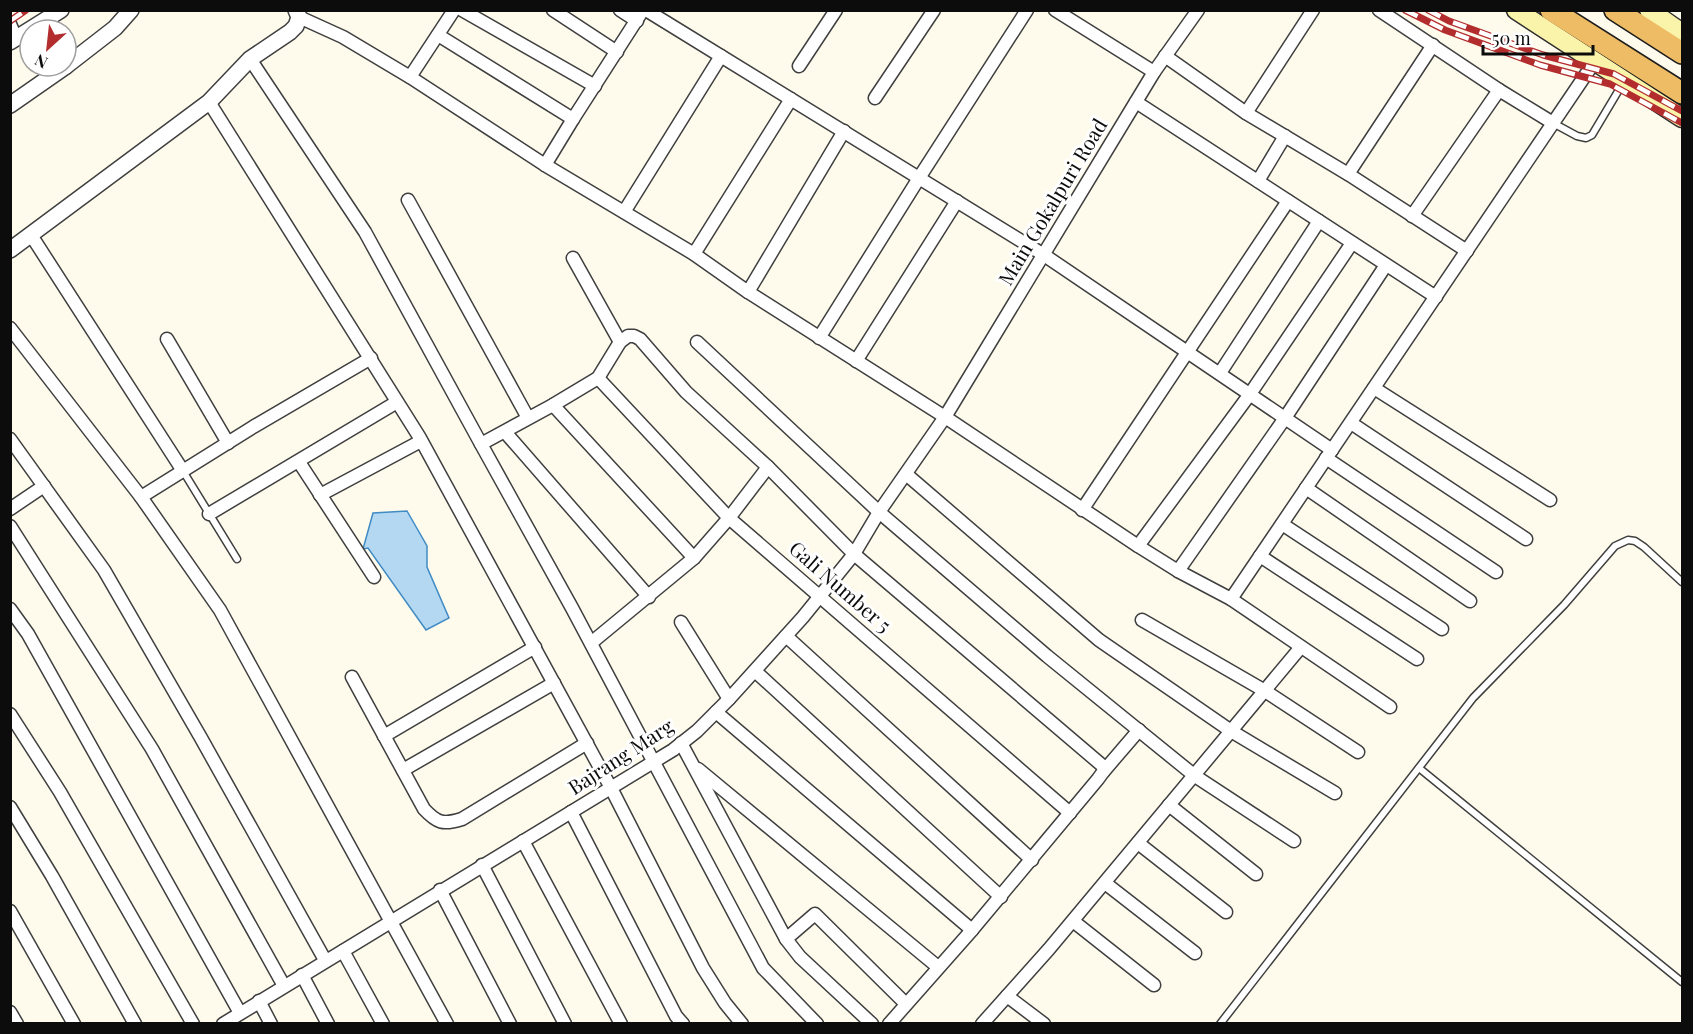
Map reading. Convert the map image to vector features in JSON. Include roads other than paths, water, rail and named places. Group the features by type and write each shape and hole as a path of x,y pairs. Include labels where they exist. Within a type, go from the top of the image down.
{"highway":[{"path":"1551,10 1683,93"},
{"path":"1615,10 1683,53"}],"main road":[{"path":"1516,10 1683,118"},
{"path":"1650,10 1683,33"}],"street":[{"path":"12,35 61,10"},
{"path":"78,57 115,28 131,10"},
{"path":"410,77 454,10"},
{"path":"462,10 595,86"},
{"path":"553,10 617,52"},
{"path":"620,10 642,14 721,56 1044,255 1285,418 1329,454 1496,572"},
{"path":"799,66 836,10"},
{"path":"875,98 934,10"},
{"path":"819,338 1027,10"},
{"path":"1056,10 1154,72"},
{"name":"Main Gokalpuri Road","path":"945,417 1154,72 1198,10"},
{"path":"1246,112 1313,10"},
{"path":"1379,10 1553,123"},
{"path":"10,250 209,102 250,59 290,32 296,26 297,14 343,37 410,77 546,165 694,255 856,362 945,417 1138,546 1178,571 1231,599 1390,707"},
{"path":"546,165 573,119 642,14"},
{"path":"438,34 573,119"},
{"path":"1348,174 1432,45"},
{"path":"624,212 721,56"},
{"path":"1165,56 1246,112 1348,174 1467,251"},
{"path":"250,59 365,232 591,644 763,968 817,1023"},
{"path":"1231,599 1595,61"},
{"path":"10,105 49,78"},
{"path":"1412,216 1500,90"},
{"path":"694,255 791,99"},
{"path":"209,102 421,441 611,788 703,968 725,1003 742,1023"},
{"path":"1136,102 1436,297"},
{"path":"748,292 843,131"},
{"path":"1258,181 1284,136"},
{"path":"408,200 528,418"},
{"path":"856,362 957,201"},
{"path":"1082,510 1288,201"},
{"path":"1220,373 1319,221"},
{"path":"31,235 183,471"},
{"path":"1138,546 1250,394 1352,243"},
{"path":"573,258 620,342"},
{"path":"1178,571 1285,418 1386,265"},
{"path":"10,328 141,497 220,610 447,1023"},
{"path":"481,444 598,378 620,342 628,336 640,339 686,392 768,466 854,554 1099,762 1104,767 1103,772"},
{"path":"167,339 228,443"},
{"path":"696,342 879,512 1047,656 1194,775 1294,841"},
{"path":"141,497 371,358"},
{"name":"Gali Number 5","path":"598,378 729,518 1070,813"},
{"path":"1374,388 1550,500"},
{"path":"209,514 398,402"},
{"path":"553,405 694,558"},
{"name":"Bajrang Marg","path":"223,1023 681,744 755,671 854,554 879,512 945,417"},
{"path":"1351,423 1526,538"},
{"path":"505,432 649,597"},
{"path":"10,439 104,570 326,960"},
{"path":"320,495 421,441"},
{"path":"299,462 374,577"},
{"path":"591,644 694,558 729,518 768,466"},
{"path":"906,474 1100,640 1231,731 1335,793"},
{"path":"10,509 44,486"},
{"path":"1306,488 1470,602"},
{"path":"1282,525 1442,629"},
{"path":"10,526 152,749 284,986"},
{"path":"1260,556 1418,659"},
{"path":"10,609 28,634 240,1013"},
{"path":"1143,620 1265,691 1358,752"},
{"path":"681,622 729,699"},
{"path":"786,636 1032,860"},
{"path":"384,736 535,647"},
{"path":"982,1023 1073,921 1301,647"},
{"path":"755,671 1001,897"},
{"path":"352,676 424,808 440,822 450,823 462,819 586,743"},
{"path":"404,770 554,683"},
{"path":"716,712 972,930"},
{"path":"10,714 60,792 193,1023"},
{"path":"891,1023 1001,897 1139,730"},
{"path":"681,744 786,939 800,957 872,1023"},
{"path":"693,765 938,967"},
{"path":"1169,805 1257,874"},
{"path":"10,807 135,1023"},
{"path":"571,812 676,1016 683,1023"},
{"path":"523,841 621,1023"},
{"path":"1138,843 1226,912"},
{"path":"482,865 565,1023"},
{"path":"1105,883 1195,953"},
{"path":"440,890 510,1023"},
{"path":"10,910 74,1023"},
{"path":"786,939 815,914 906,1004"},
{"path":"1073,921 1154,985"},
{"path":"343,951 383,1023"},
{"path":"302,975 328,1023"},
{"path":"1007,996 1044,1023"},
{"path":"259,1001 271,1023"},
{"path":"10,1012 17,1023"}],"lane":[{"path":"1553,123 1577,136 1586,138 1592,135 1625,80"},
{"path":"183,471 237,559"},
{"path":"1220,1023 1473,698 1564,605 1615,546 1628,540 1635,541 1683,582"},
{"path":"1419,768 1683,982"}],"water":[{"path":"407,511 427,546 427,567 449,618 426,630 368,548 363,549 373,513"}],"railway":[{"path":"10,21 26,10"},
{"path":"1405,10 1445,30 1540,65 1610,84 1682,123"},
{"path":"1428,10 1449,21 1543,55 1614,74 1682,111"}]}
